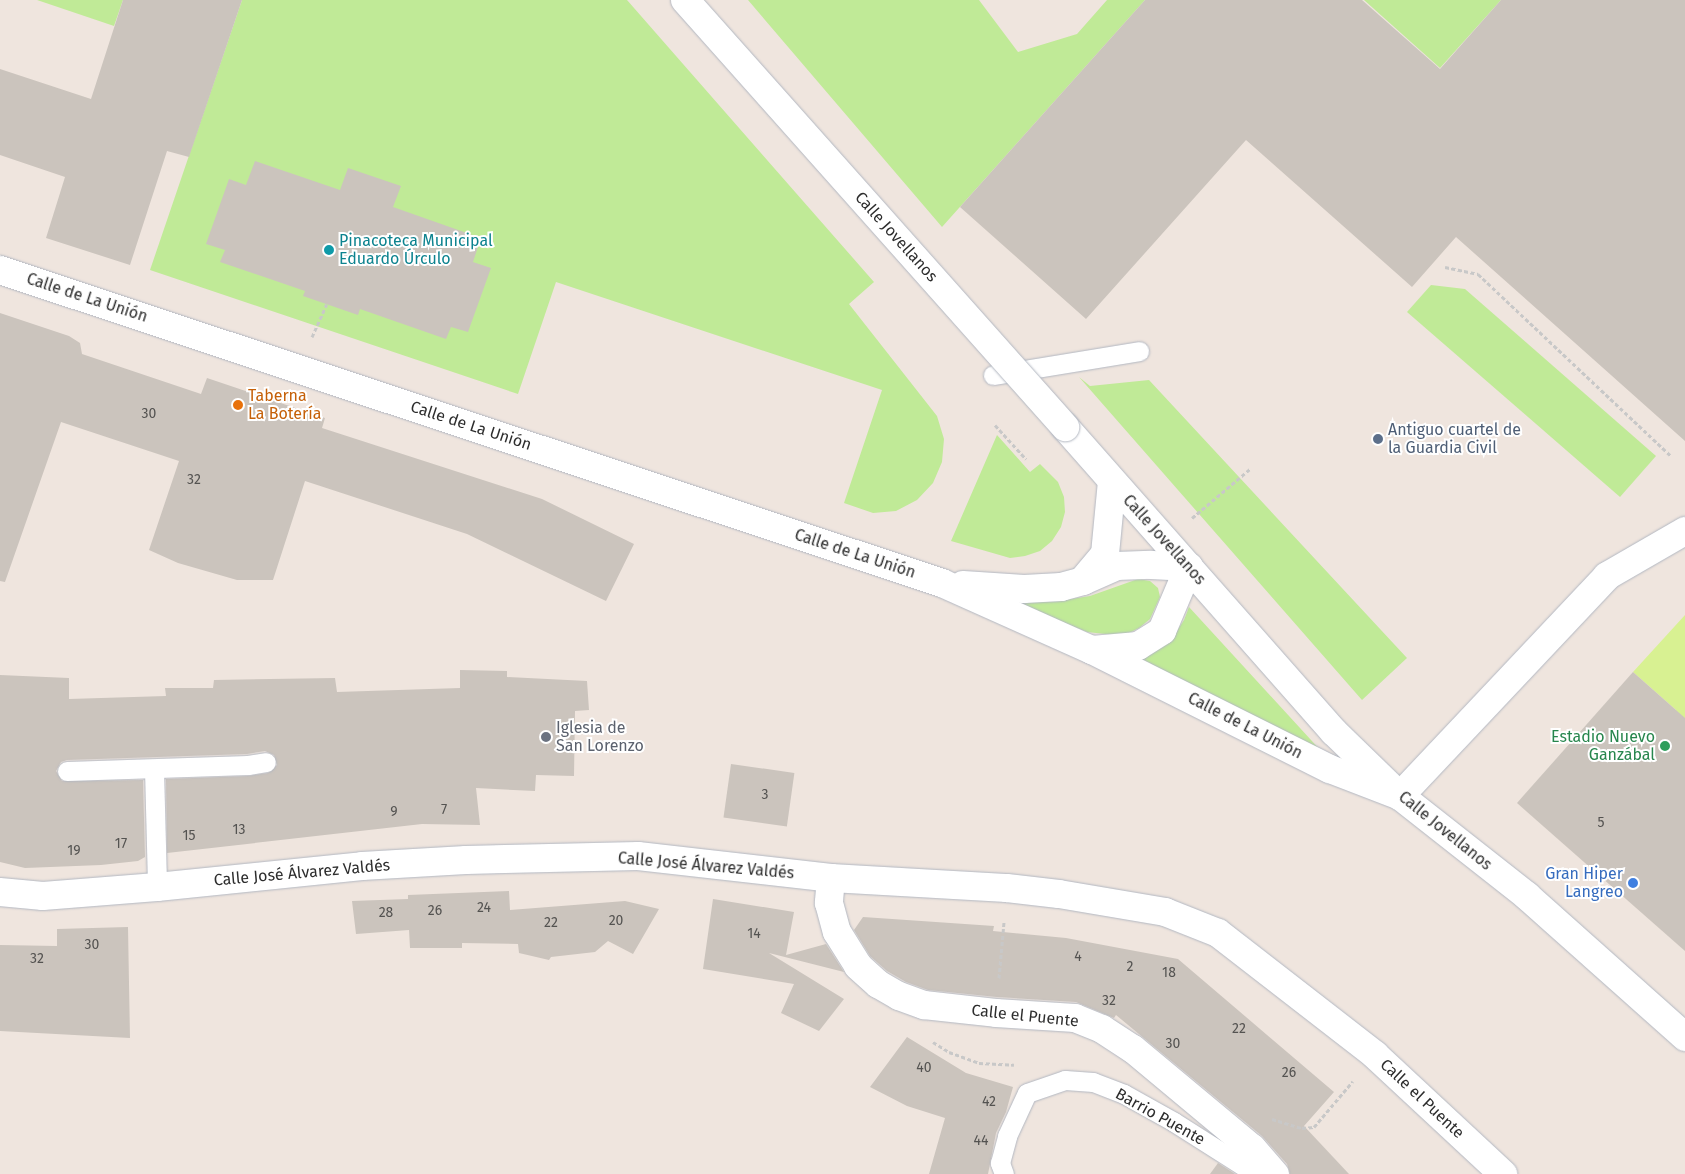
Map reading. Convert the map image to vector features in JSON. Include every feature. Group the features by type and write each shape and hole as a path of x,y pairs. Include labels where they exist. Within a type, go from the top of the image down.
{"street":[{"name":"Calle Jovellanos","path":"685,0 1334,732 1400,796 1527,896 1685,1037"},
{"name":"Calle de La Unión","path":"0,270 942,583 1092,650 1330,769 1400,796"},
{"path":"1083,581 1105,554 1112,481"},
{"path":"1400,796 1607,576 1685,530"},
{"name":"Calle de La Unión","path":"942,583 1024,589 1061,586 1083,581 1116,566 1189,567 1162,631 1138,646 1092,650"},
{"name":"Calle José Álvarez Valdés","path":"0,892 43,896 157,887 362,866 466,860 638,856 831,878 1007,888 1060,894 1165,912"},
{"name":"Calle el Puente","path":"831,878 829,902 837,932 858,966 878,984 899,996 924,1005 996,1013 1075,1018 1102,1029 1133,1049 1252,1148 1275,1174"},
{"name":"Calle el Puente","path":"1165,912 1218,934 1375,1055 1503,1174"}],"lane":[{"path":"993,375 1139,351"},
{"path":"68,772 266,762"},
{"path":"154,769 157,887"},
{"name":"Barrio Puente","path":"1004,1174 1000,1163 1007,1136 1027,1093 1064,1080 1093,1082 1124,1094 1174,1122 1256,1174"}],"path":[{"path":"1445,267 1478,274 1670,455"},
{"path":"311,340 327,304"},
{"path":"995,425 1026,459"},
{"path":"1165,541 1250,469"},
{"path":"996,1013 1007,888"},
{"path":"1230,1130 1275,1118 1302,1128 1314,1127 1375,1055"}],"green space":[{"path":"37,0 123,0 114,26"},
{"name":"Pinacoteca Municipal Eduardo Úrculo","path":"242,0 627,0 874,282 849,304 937,416 944,439 942,462 933,483 917,500 896,511 873,513 844,503 882,390 556,282 518,394 150,270"},
{"path":"748,0 979,0 1018,52 1077,34 1107,0 1145,0 942,227"},
{"path":"1364,0 1501,0 1440,68"},
{"path":"1431,285 1465,289 1656,456 1620,497 1407,312"},
{"path":"1079,377 1090,386 1149,380 1407,658 1362,700"},
{"path":"997,435 1030,472 1040,464 1058,482 1064,497 1065,512 1061,527 1052,541 1040,551 1025,556 1010,558 951,541"},
{"path":"1138,579 1150,581 1158,588 1160,597 1150,619 1139,628 1123,636 1087,632 1014,603 1064,600 1090,596"},
{"path":"1189,607 1322,752 1139,659 1159,649 1171,640 1184,620"},
{"path":"1685,615 1685,842 1676,710 1633,672"}],"building":[{"path":"123,0 242,0 189,157 167,151 130,265 46,238 65,177 0,155 0,69 91,99"},
{"path":"1145,0 1362,0 1440,69 1501,0 1685,0 1685,441 1456,237 1412,287 1246,140 1086,319 960,207"},
{"name":"Pinacoteca Municipal Eduardo Úrculo","path":"255,161 340,190 348,168 401,186 393,207 481,238 473,262 491,268 468,332 451,327 446,339 360,309 358,315 303,296 305,291 220,262 225,250 206,244 229,179 246,185"},
{"path":"0,313 69,336 80,343 82,354 201,394 207,378 325,418 322,428 542,499 634,544 606,601 467,534 305,481 273,580 237,580 178,563 149,550 179,461 61,422 5,582 0,581"},
{"path":"460,670 507,671 507,677 587,681 589,710 575,711 574,776 536,775 535,791 476,788 480,825 422,824 167,853 166,779 248,776 268,773 277,765 274,755 265,751 247,754 67,760 61,762 56,771 62,781 143,780 145,857 138,861 101,865 25,868 0,862 0,675 69,678 69,699 166,696 165,688 213,688 214,680 335,678 337,692 460,688"},
{"path":"1633,672 1685,718 1685,951 1517,803"},
{"path":"731,764 794,773 787,826 723,817"},
{"path":"509,891 510,910 625,901 659,909 633,954 608,941 595,952 551,957 549,960 519,953 518,944 462,943 462,948 410,948 409,930 356,934 352,901 408,899 408,895"},
{"path":"713,899 794,912 786,955 826,944 844,972 769,953 844,999 819,1031 781,1013 794,984 703,969"},
{"path":"863,917 994,926 993,931 1066,938 1178,959 1334,1092 1304,1126 1349,1174 1290,1174 1287,1164 1262,1136 1116,1015 1114,1018 1076,1002 928,990 906,982 887,971 870,956 854,930"},
{"path":"128,927 130,1038 0,1031 0,945 57,946 57,929"},
{"path":"907,1037 966,1073 1013,1087 1006,1112 996,1133 988,1174 929,1174 945,1118 907,1106 870,1087"},
{"path":"1218,1163 1235,1174 1210,1174"}],"place":[{"name":"Pinacoteca Municipal Eduardo Úrculo","path":"329,250"},
{"name":"Taberna La Botería","path":"238,405"},
{"name":"Antiguo cuartel de la Guardia Civil","path":"1378,439"},
{"name":"Iglesia de San Lorenzo","path":"546,737"},
{"name":"Estadio Nuevo Ganzábal","path":"1665,746"},
{"name":"Gran Hiper Langreo","path":"1633,883"}]}
